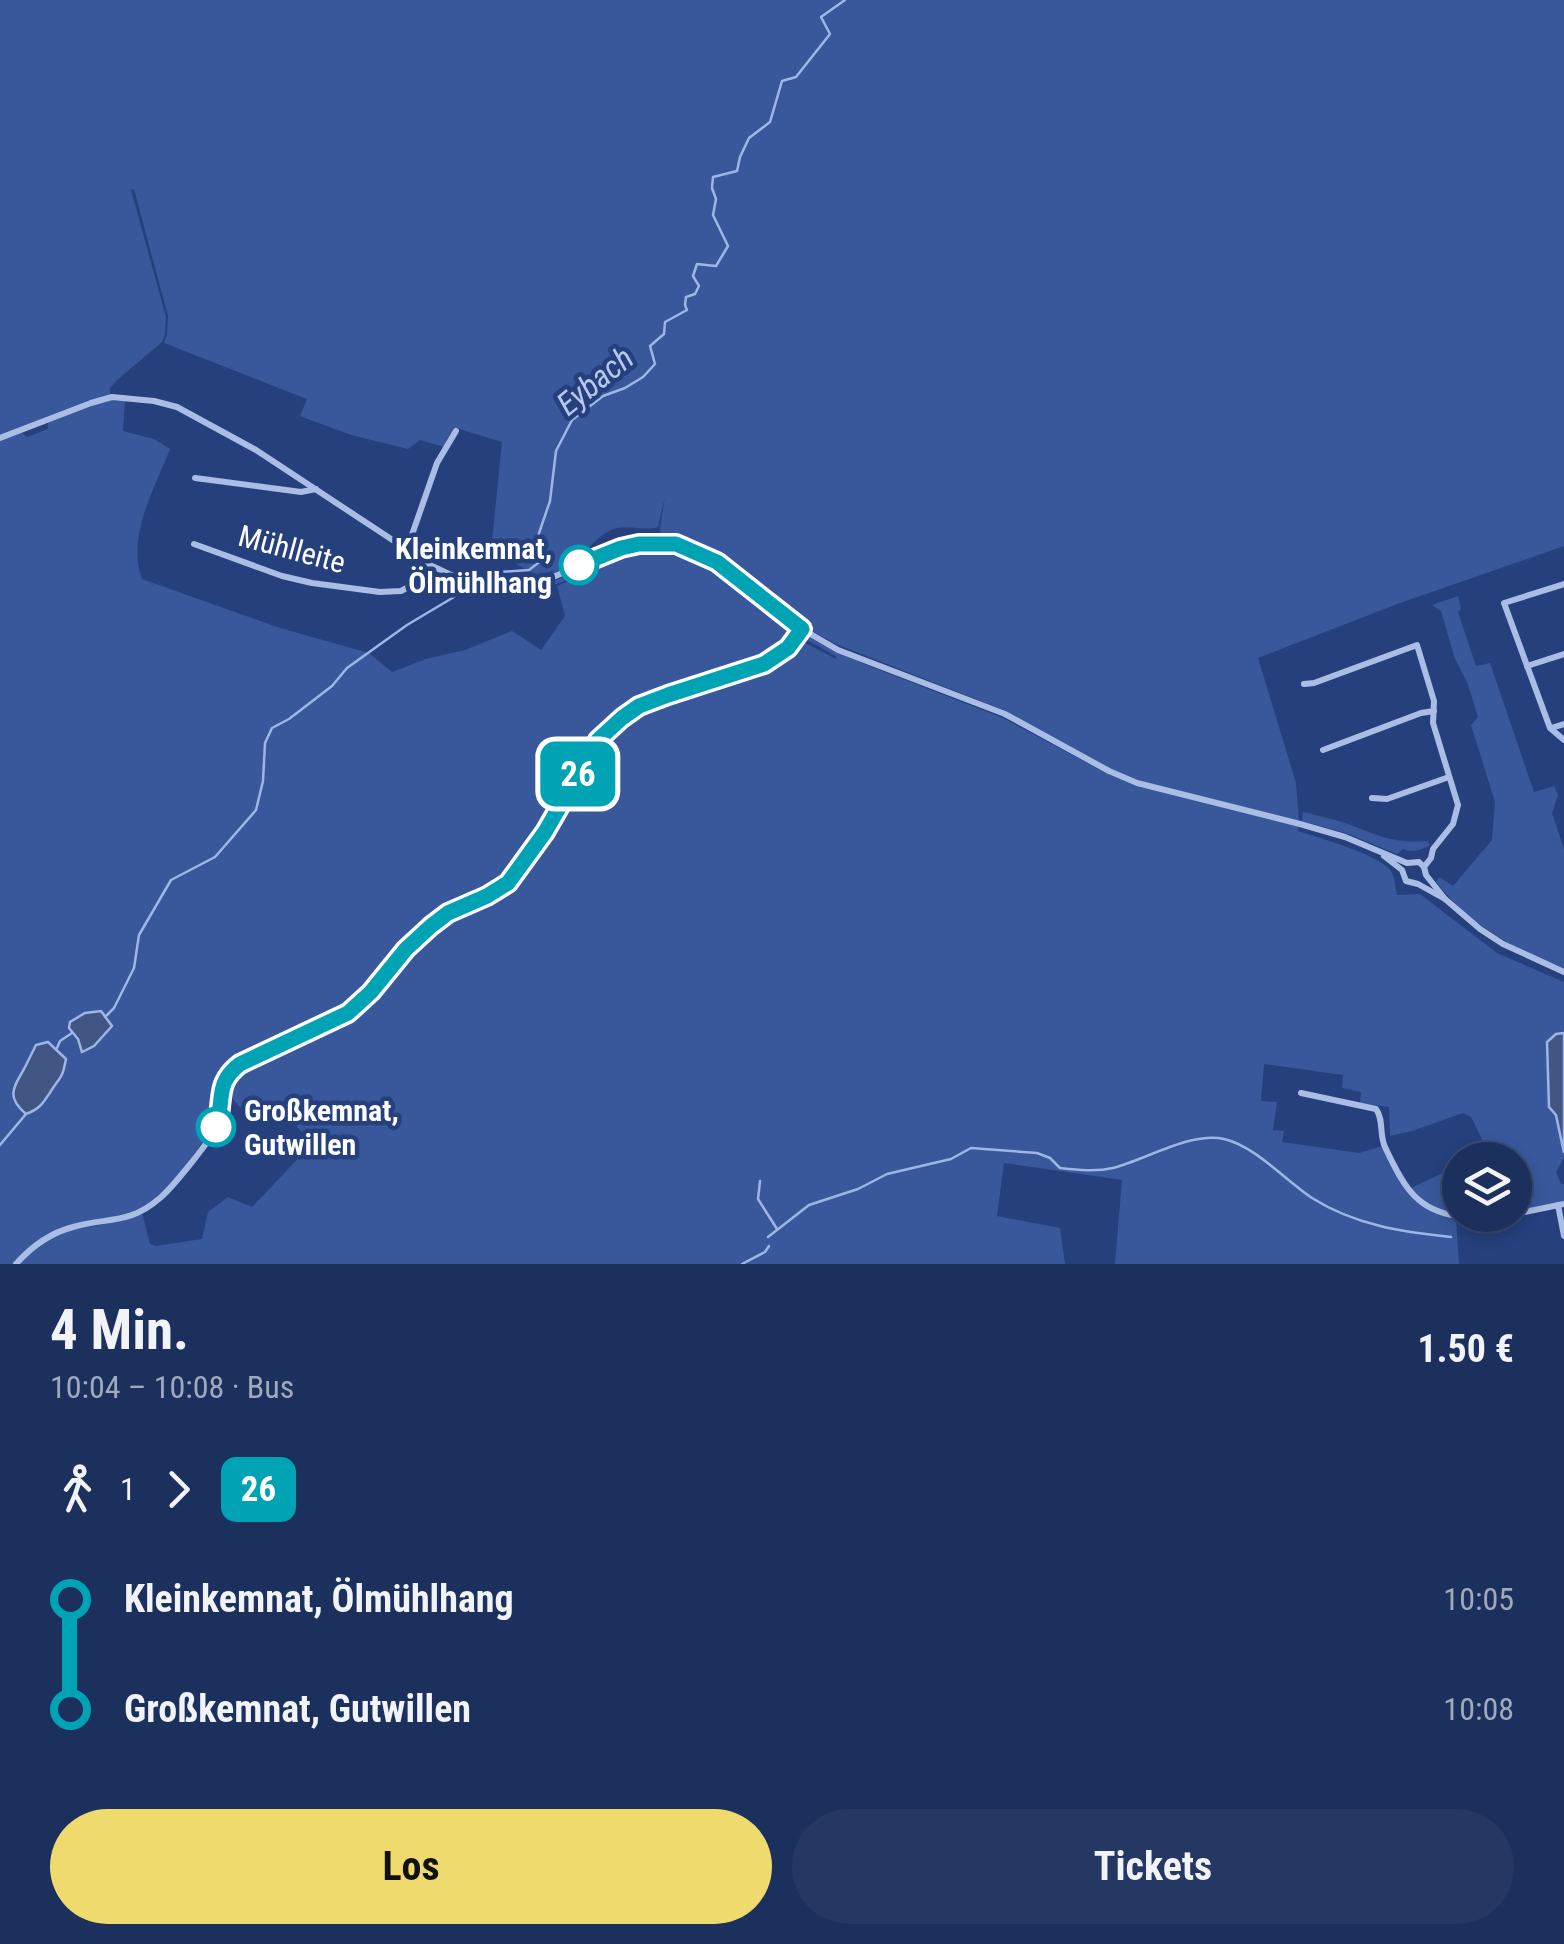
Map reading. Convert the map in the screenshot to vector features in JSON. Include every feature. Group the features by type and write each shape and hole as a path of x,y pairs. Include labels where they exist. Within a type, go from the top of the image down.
{"street":[{"path":"0,438 90,403 127,397 154,401 186,412 256,450 432,566 488,587 539,583 621,548 676,544 717,562 802,629 838,650 1004,714 1137,784 1344,837 1405,866"},
{"path":"407,550 436,463 456,431"},
{"path":"195,478 301,492 316,489"},
{"name":"Mühlleite","path":"194,544 282,576 380,592 401,590 416,583 432,566"},
{"path":"1564,584 1504,602 1550,728 1564,740"},
{"path":"16,1264 37,1243 53,1234 129,1217 157,1201 218,1123 222,1085 229,1073 240,1064 348,1013 431,926 448,913 508,883 545,832 609,728 639,706 764,664 788,648 802,629"},
{"path":"1304,684 1314,684 1417,645 1434,701 1433,724 1458,805 1453,824 1434,849 1405,866"},
{"path":"1527,666 1564,654"},
{"path":"1323,750 1434,711"},
{"path":"1550,728 1564,724"},
{"path":"1372,798 1388,799 1449,777"},
{"path":"1418,884 1434,849"},
{"path":"1416,861 1445,900"},
{"path":"1405,866 1406,881 1445,900 1503,944 1564,972"},
{"path":"1302,1093 1376,1109 1380,1114 1382,1142 1415,1198 1442,1212"},
{"path":"1532,1211 1561,1204 1564,1236"}],"shaded area":[{"path":"0,0 1564,0 1564,546 1258,658 1296,783 1299,821 1138,781 1006,711 836,644 803,626 718,559 678,541 661,540 665,497 658,527 611,530 573,564 554,573 539,576 491,551 502,442 456,428 444,447 420,440 408,449 351,435 300,416 307,399 164,343 168,316 134,189 131,190 166,317 162,342 116,381 110,395 0,436"},
{"path":"125,399 123,431 154,439 170,449 140,530 138,563 142,579 280,628 369,653 392,672 512,631 541,650 565,616 557,586 636,556 660,554 702,566 741,591 795,637 763,662 640,704 612,724 599,741 641,707 747,673 784,653 798,639 836,659 800,636 802,632 864,664 1003,718 1136,786 1299,826 1298,831 1377,860 1392,873 1397,895 1420,894 1497,953 1564,982 1564,1033 1556,1034 1547,1043 1549,1107 1556,1115 1564,1153 1556,1172 1564,1184 1564,1202 1532,1208 1532,1142 1483,1142 1471,1117 1463,1113 1390,1136 1389,1107 1360,1103 1361,1092 1342,1088 1343,1075 1264,1064 1261,1101 1277,1102 1273,1130 1284,1131 1282,1142 1359,1153 1386,1145 1411,1188 1442,1173 1442,1232 1457,1232 1459,1264 1115,1264 1122,1180 1004,1163 997,1216 1060,1228 1065,1264 18,1264 47,1239 142,1213 150,1244 156,1246 202,1239 208,1212 228,1197 252,1207 312,1144 278,1104 251,1120 230,1096 219,1098 217,1122 213,1121 208,1131 211,1133 151,1202 126,1216 61,1228 35,1243 14,1264 0,1264 0,440 21,432 27,437 48,429 48,422 92,405","holes":["101,1011 112,1026 95,1046 82,1051 69,1028 70,1022 85,1013"]},
{"path":"659,546 699,557 716,567 799,631 796,635 697,558 676,552 640,552 554,585 549,583 622,553"},
{"path":"1458,596 1458,612 1476,666 1490,663 1534,792 1554,786 1558,795 1552,813 1564,849 1564,970 1479,924 1436,882 1439,877 1453,886 1492,840 1495,802 1471,725 1478,717 1467,682 1455,659 1441,611 1432,605"},
{"path":"1303,812 1383,837 1427,841 1430,845 1417,850 1403,849 1397,854 1346,833 1302,821"},
{"path":"101,1011 112,1026 94,1046 82,1052 69,1028 70,1022 85,1013"},
{"path":"1564,1033 1564,1153 1556,1115 1549,1107 1547,1042"},
{"path":"48,1042 66,1059 63,1071 43,1102 26,1114 16,1102 15,1087 36,1045"}],"waterway":[{"name":"Eybach","path":"485,573 529,570 542,560 537,539 550,501 556,451 572,420 603,396 643,377 655,364 650,346 664,334 665,322 687,310 686,297 695,294 699,286 693,276 697,264 716,266 728,246 713,215 713,177 737,171 749,138 770,122 782,81 796,77 830,34 821,17 845,0"},
{"name":"Eybach","path":"105,1017 114,1008 134,968 139,935 171,880 215,857 256,810 263,781 265,743 272,728 289,719 332,686 347,668 407,625 459,594"},
{"path":"57,1048 72,1033"},
{"path":"0,1145 26,1114"},
{"path":"768,1237 809,1205 858,1189 887,1174 951,1159 971,1148 1037,1153 1060,1168 1094,1170 1113,1168 1183,1143 1211,1138 1247,1149 1312,1198 1345,1215 1397,1230 1451,1237"},
{"path":"760,1181 758,1199 777,1229"},
{"path":"742,1264 769,1246"}],"bus line":[{"name":"26","path":"216,1127 222,1085 229,1073 240,1064 348,1013 431,926 448,913 508,883 545,832 598,740 609,728 639,706 778,657 802,629 717,562 676,544 639,544 579,565"}],"place":[{"name":"Kleinkemnat, Ölmühlhang","path":"579,565"},
{"name":"Großkemnat, Gutwillen","path":"216,1127"}]}
